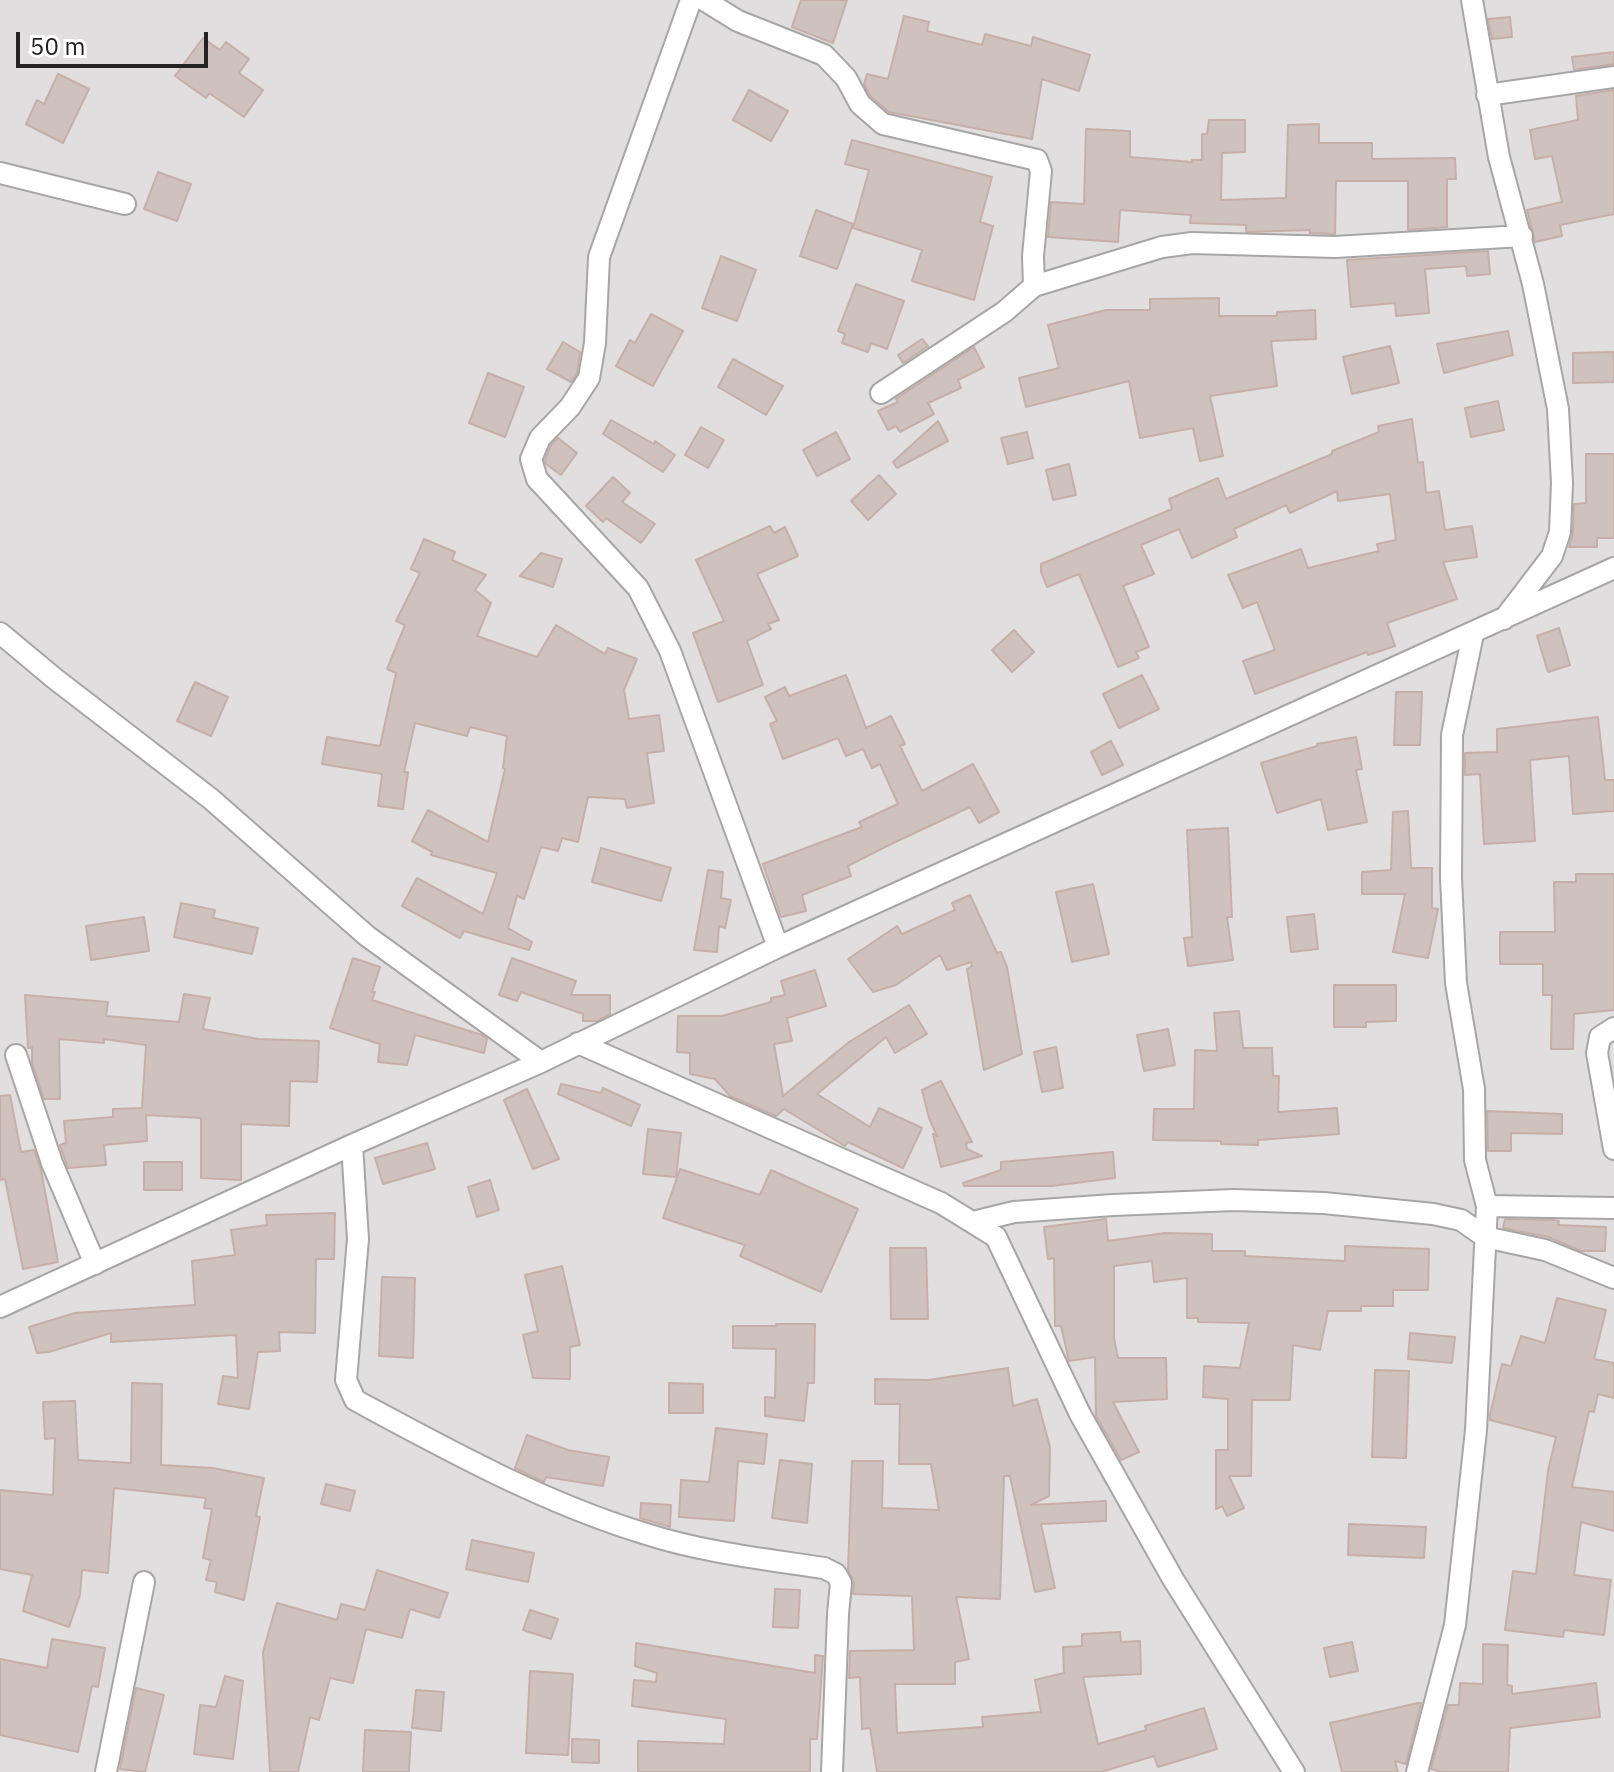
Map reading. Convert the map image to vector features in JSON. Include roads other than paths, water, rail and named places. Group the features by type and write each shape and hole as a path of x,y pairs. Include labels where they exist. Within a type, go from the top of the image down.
{"street":[{"path":"691,0 599,257 595,343 589,378 570,407 540,438 531,459 537,479 638,588 670,651 778,947"},
{"path":"704,0 738,21 824,55 846,78 860,104 883,124 1037,160 1041,171 1033,256 1034,286"},
{"path":"1472,0 1499,157 1522,236 1558,409 1562,483 1560,532 1552,556 1504,619"},
{"path":"1487,95 1614,77"},
{"path":"0,173 125,204"},
{"path":"881,393 1004,312 1034,286 1162,247 1192,243 1335,247 1522,236"},
{"path":"0,1307 541,1062 778,947 1614,568"},
{"path":"0,633 211,799 367,936 541,1062"},
{"path":"1417,1772 1455,1625 1476,1430 1487,1206 1475,1160 1474,1089 1456,983 1451,878 1452,735 1473,634"},
{"path":"1614,1028 1600,1037 1597,1053 1614,1149"},
{"path":"578,1043 941,1203 996,1237 1044,1343 1088,1428 1173,1579 1294,1772"},
{"path":"16,1055 52,1163 95,1264"},
{"path":"352,1145 358,1239 346,1380 355,1400 486,1470 608,1522 710,1550 824,1568 836,1574 841,1583 832,1772"},
{"path":"973,1222 1014,1212 1113,1205 1234,1200 1324,1203 1433,1214 1461,1220 1485,1237 1545,1250 1614,1278"},
{"path":"1487,1206 1614,1208"},
{"path":"106,1772 144,1582"}]}
